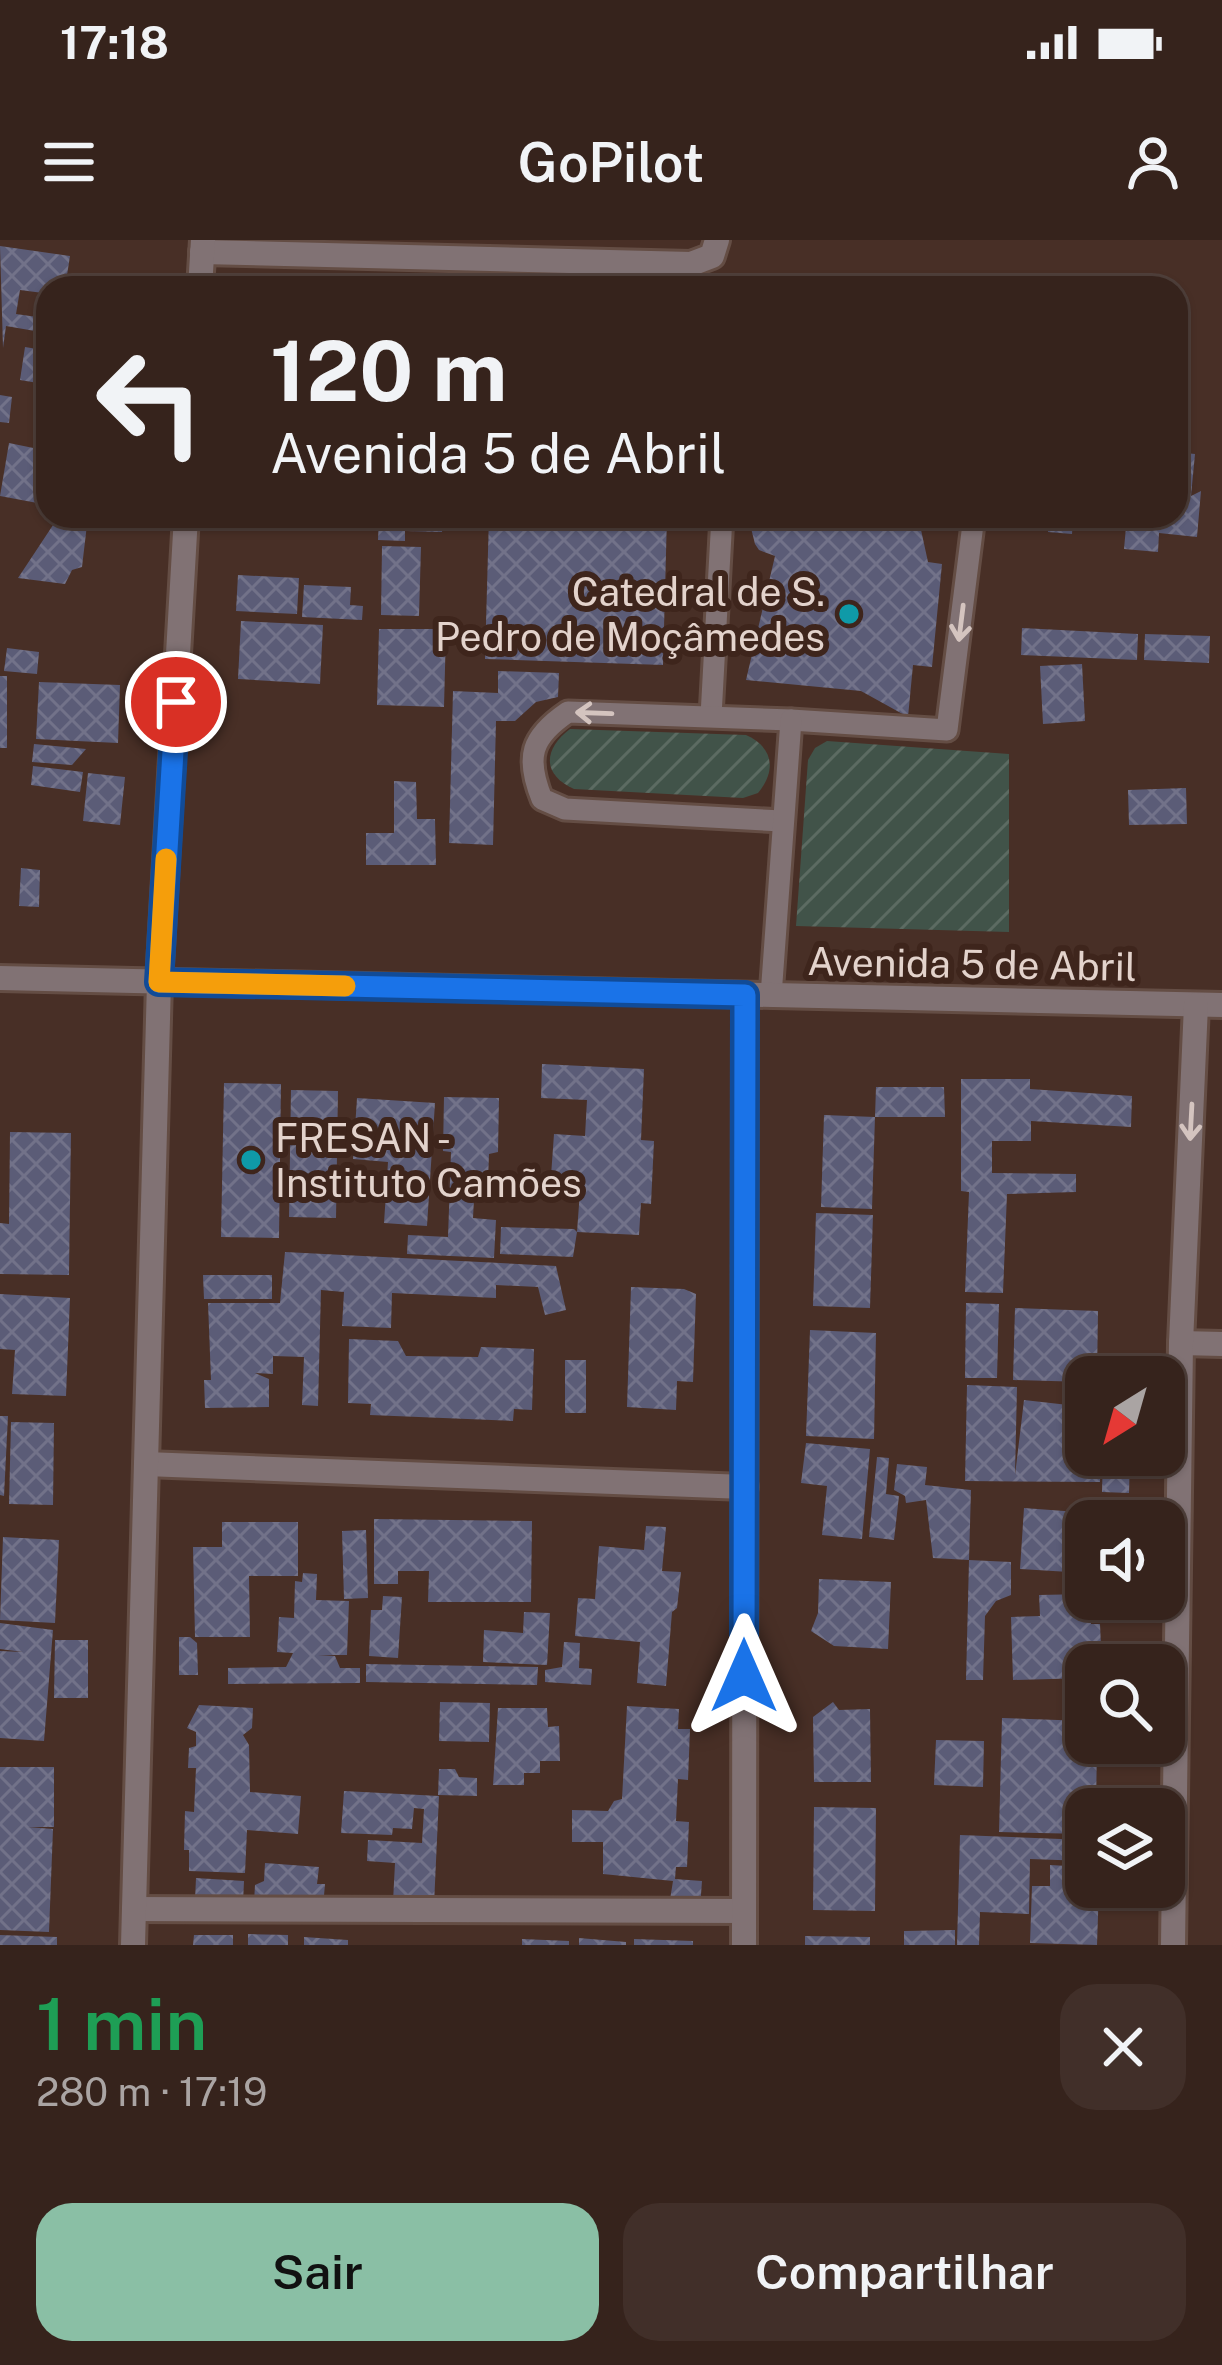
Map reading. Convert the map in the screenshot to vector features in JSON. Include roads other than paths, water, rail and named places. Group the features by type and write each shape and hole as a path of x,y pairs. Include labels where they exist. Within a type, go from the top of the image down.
{"street":[{"path":"201,276 202,246 691,263 712,256 717,240"},
{"path":"134,1945 159,982 185,528"},
{"name":"Avenida 5 de Abril","path":"0,978 1209,1005"},
{"path":"743,1945 745,995"},
{"path":"1173,1945 1181,1342 1209,1005"},
{"path":"1181,1342 1222,1344"},
{"path":"146,1464 745,1487"},
{"path":"134,1909 743,1911"}],"lane":[{"path":"711,716 721,528"},
{"path":"782,820 565,809 542,799 532,775 534,746 546,727 568,712 947,730 972,528"},
{"path":"771,996 790,720"}],"place":[{"name":"Catedral de S. Pedro de Moçâmedes","path":"849,614"},
{"name":"FRESAN - Instituto Camões","path":"251,1160"}]}
